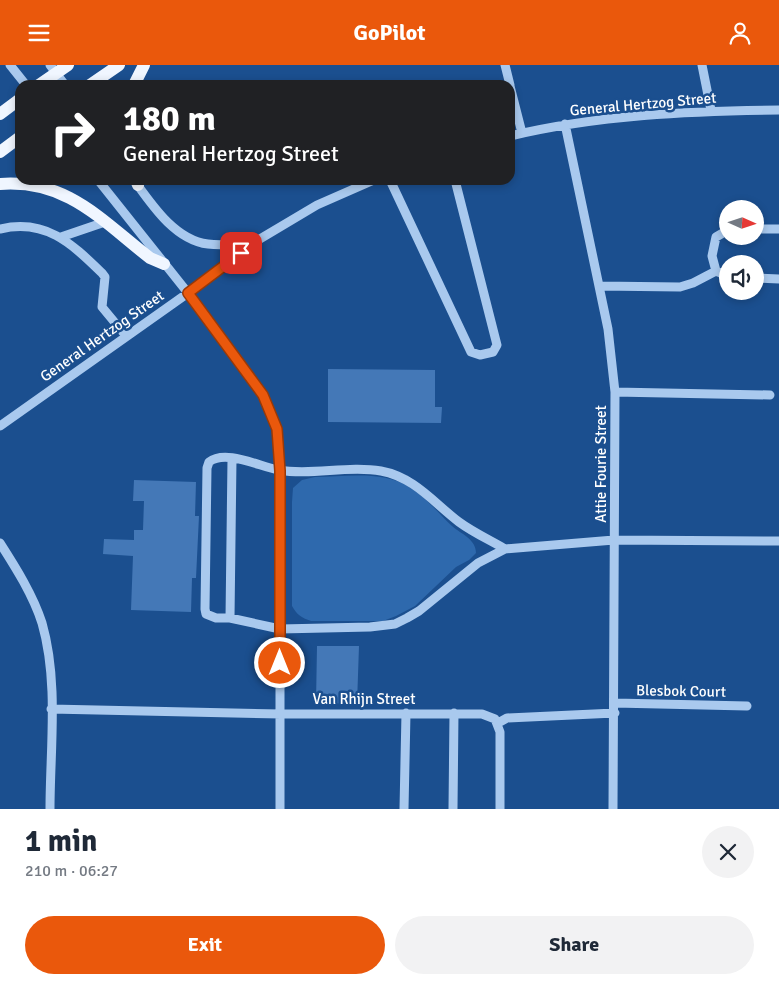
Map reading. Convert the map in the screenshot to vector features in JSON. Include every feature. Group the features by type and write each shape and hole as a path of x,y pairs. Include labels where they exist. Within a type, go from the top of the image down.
{"main road":[{"path":"43,80 53,69 68,65"},
{"path":"97,80 119,65"},
{"path":"136,80 144,65"},
{"path":"0,113 15,102"},
{"path":"0,152 15,141"},
{"path":"0,184 15,184"},
{"path":"34,185 52,189 72,198 105,221 150,258 164,265"}],"street":[{"path":"10,65 22,80"},
{"path":"505,65 509,80"},
{"path":"702,65 710,111"},
{"path":"53,69 61,80"},
{"path":"515,105 522,133"},
{"name":"General Hertzog Street","path":"515,135 565,124 710,111 779,110"},
{"name":"Attie Fourie Street","path":"565,124 608,329 615,392 615,713 613,809"},
{"path":"102,185 188,293 249,376 270,409 278,435 280,471 280,809"},
{"path":"138,185 163,218 193,239 206,244 223,245 255,242"},
{"name":"General Hertzog Street","path":"0,425 188,293 255,242 318,205 363,185"},
{"path":"392,185 472,352 480,355 493,352 498,345 456,185"},
{"path":"61,237 105,221"},
{"path":"0,229 23,227 41,229 61,237 105,277 102,307 126,336"},
{"path":"764,229 779,229"},
{"path":"716,271 712,256 716,237 719,235"},
{"path":"599,286 680,287 693,283 716,271"},
{"path":"764,278 779,279"},
{"path":"615,392 770,395"},
{"path":"505,549 459,521 432,497 398,475 364,469 280,471 232,459 213,459 207,469 206,614 216,618 230,618 280,629 370,627 395,623 419,611 478,563 505,549 614,540 779,541"},
{"path":"230,618 232,459"},
{"path":"0,543 20,576 42,623 50,663 50,809"},
{"name":"Blesbok Court","path":"614,703 747,705"},
{"name":"Van Rhijn Street","path":"51,709 281,714 454,713 489,715 498,723"},
{"path":"404,809 406,713"},
{"path":"453,809 454,713"},
{"path":"500,809 500,732 498,723 508,717 615,713"}],"shaded area":[{"path":"375,476 399,482 421,495 452,526 471,540 476,553 469,560 456,567 415,606 396,616 383,621 311,621 305,619 292,606 292,502 293,488 302,480 315,477"}],"building":[{"path":"328,369 435,370 435,407 442,407 441,423 328,422"},
{"path":"134,480 196,482 195,516 199,516 196,578 192,578 191,612 131,610 133,556 103,554 104,539 134,540 134,530 143,530 144,501 133,501"},
{"path":"317,646 359,646 357,704 316,703"}],"route":[{"path":"241,253 188,293 263,395 277,429 280,471 280,663"}]}
